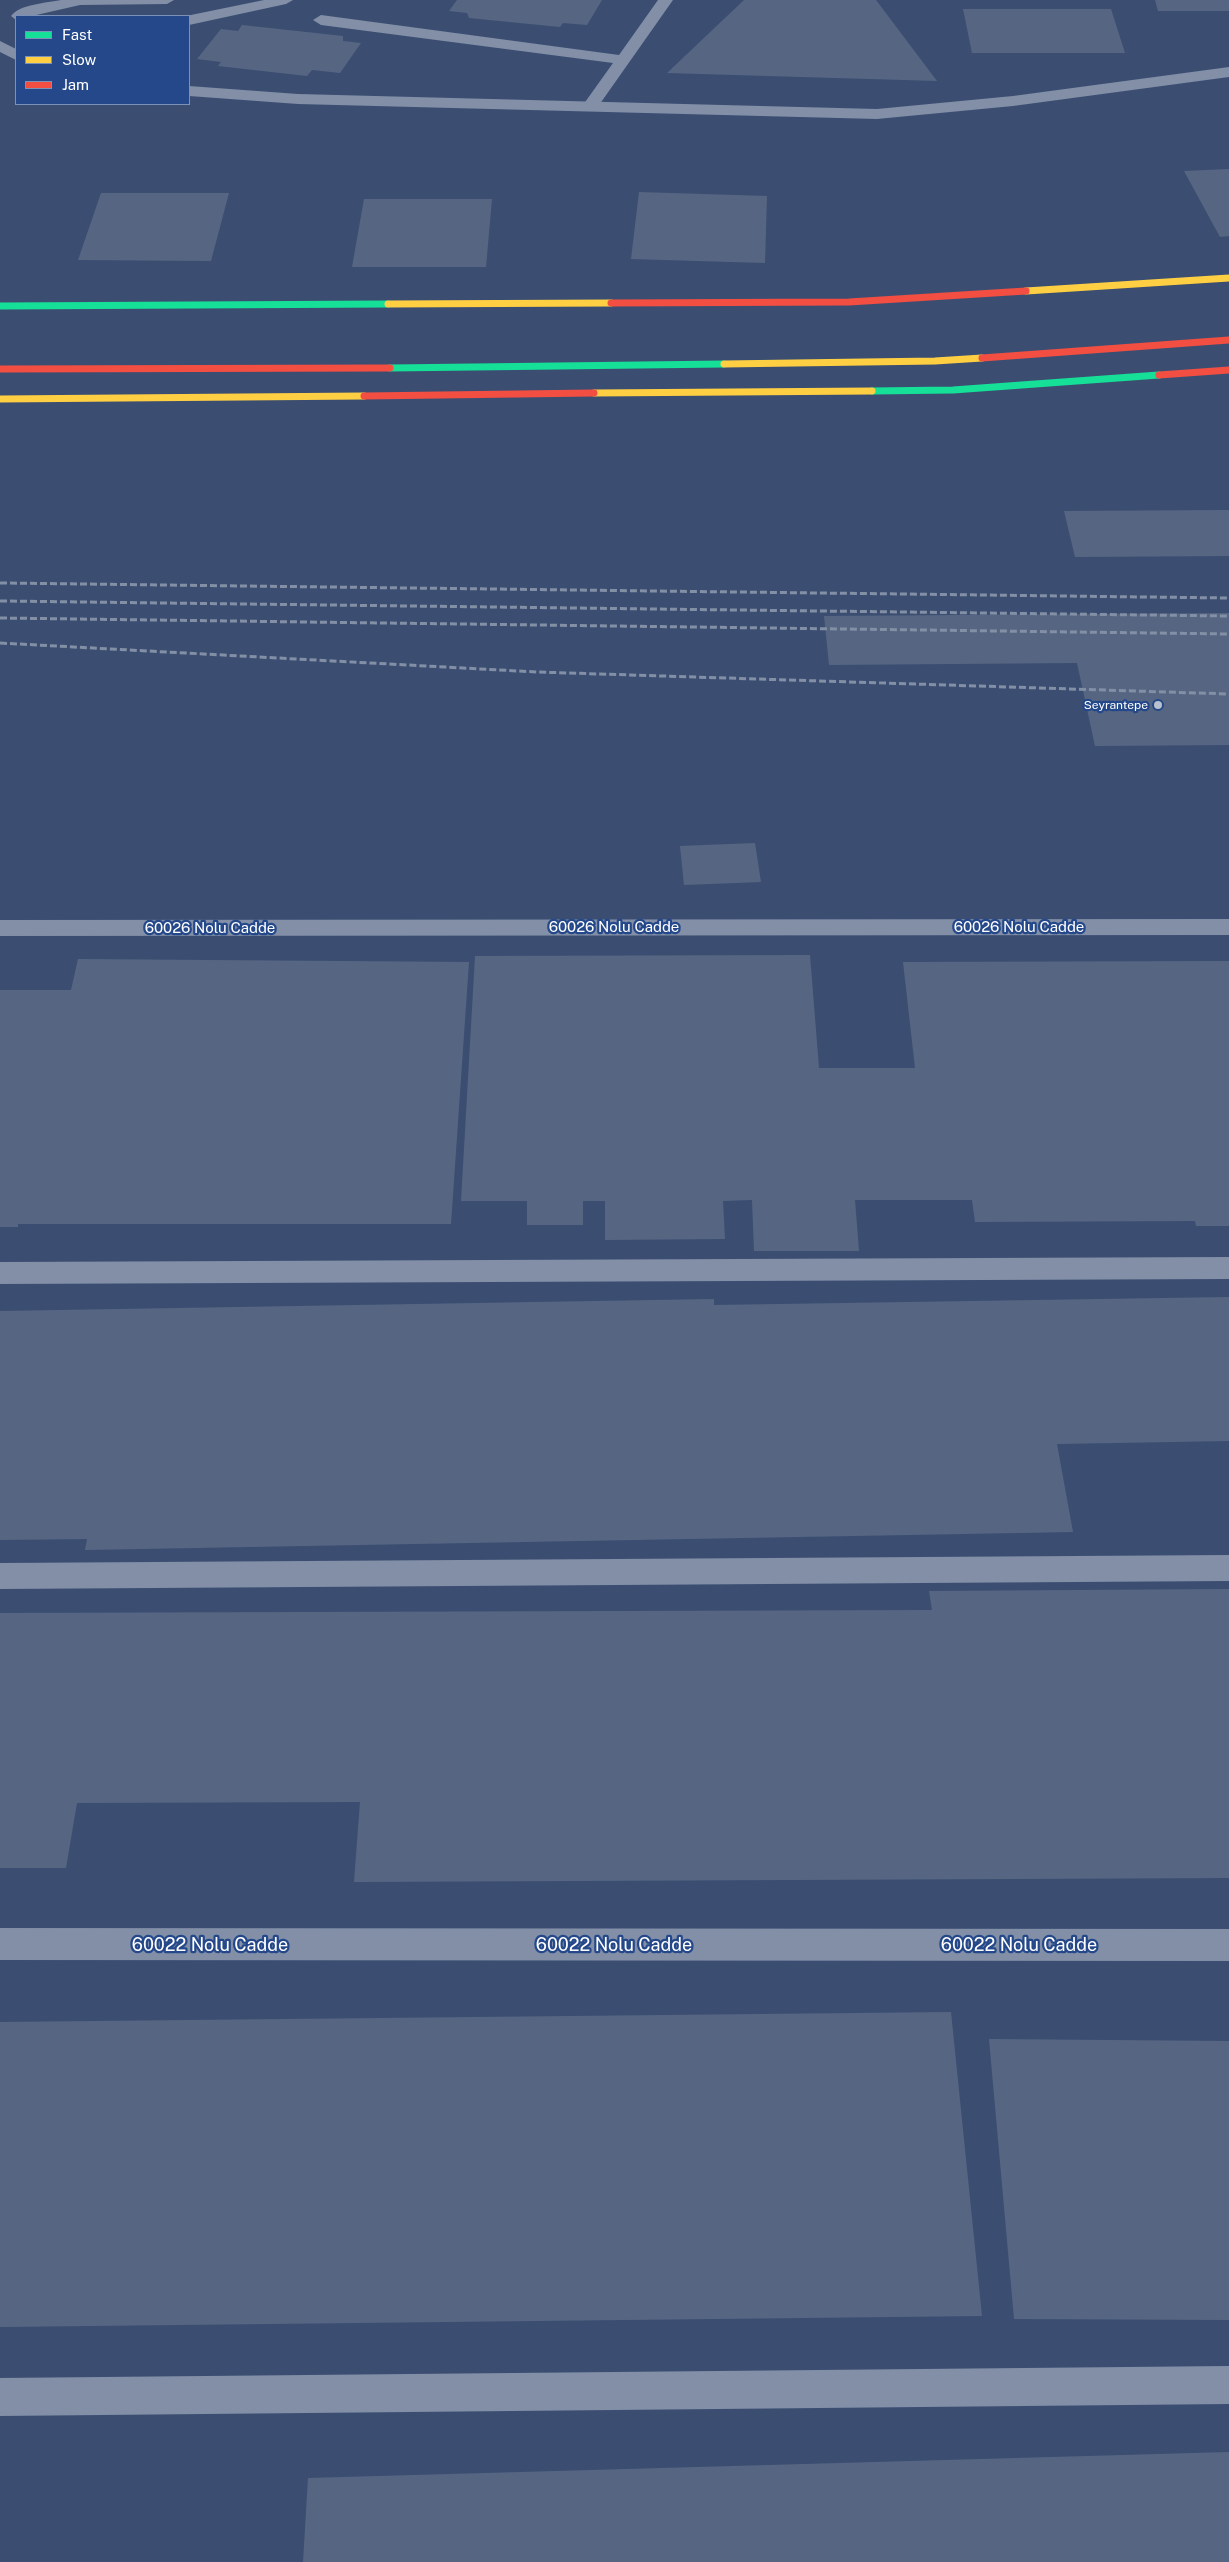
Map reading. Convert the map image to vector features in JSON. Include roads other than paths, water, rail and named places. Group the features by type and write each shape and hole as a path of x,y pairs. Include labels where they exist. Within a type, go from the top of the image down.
{"street":[{"path":"21,15 36,9 76,1 167,0"},
{"path":"190,20 286,0"},
{"path":"591,105 666,0"},
{"path":"76,1 108,10 111,15"},
{"path":"321,20 622,60"},
{"path":"0,46 15,55"},
{"path":"0,58 15,56"},
{"path":"190,91 298,99 591,105 877,114 1013,101 1229,72"},
{"path":"0,306 849,302 1229,278"},
{"path":"0,369 456,368 935,361 1229,340"},
{"path":"0,399 953,390 1229,370"},
{"name":"60026 Nolu Cadde","path":"0,928 1229,926"},
{"path":"0,1273 1229,1268"},
{"path":"0,1576 1229,1568"},
{"name":"60022 Nolu Cadde","path":"0,1944 1229,1945"},
{"path":"0,2397 1229,2386"}],"railway":[{"path":"0,583 1229,598"},
{"path":"0,601 1229,616"},
{"path":"0,618 1229,634"},
{"path":"0,643 537,672 1229,694"}],"place":[{"name":"Seyrantepe","path":"1158,705"}]}
